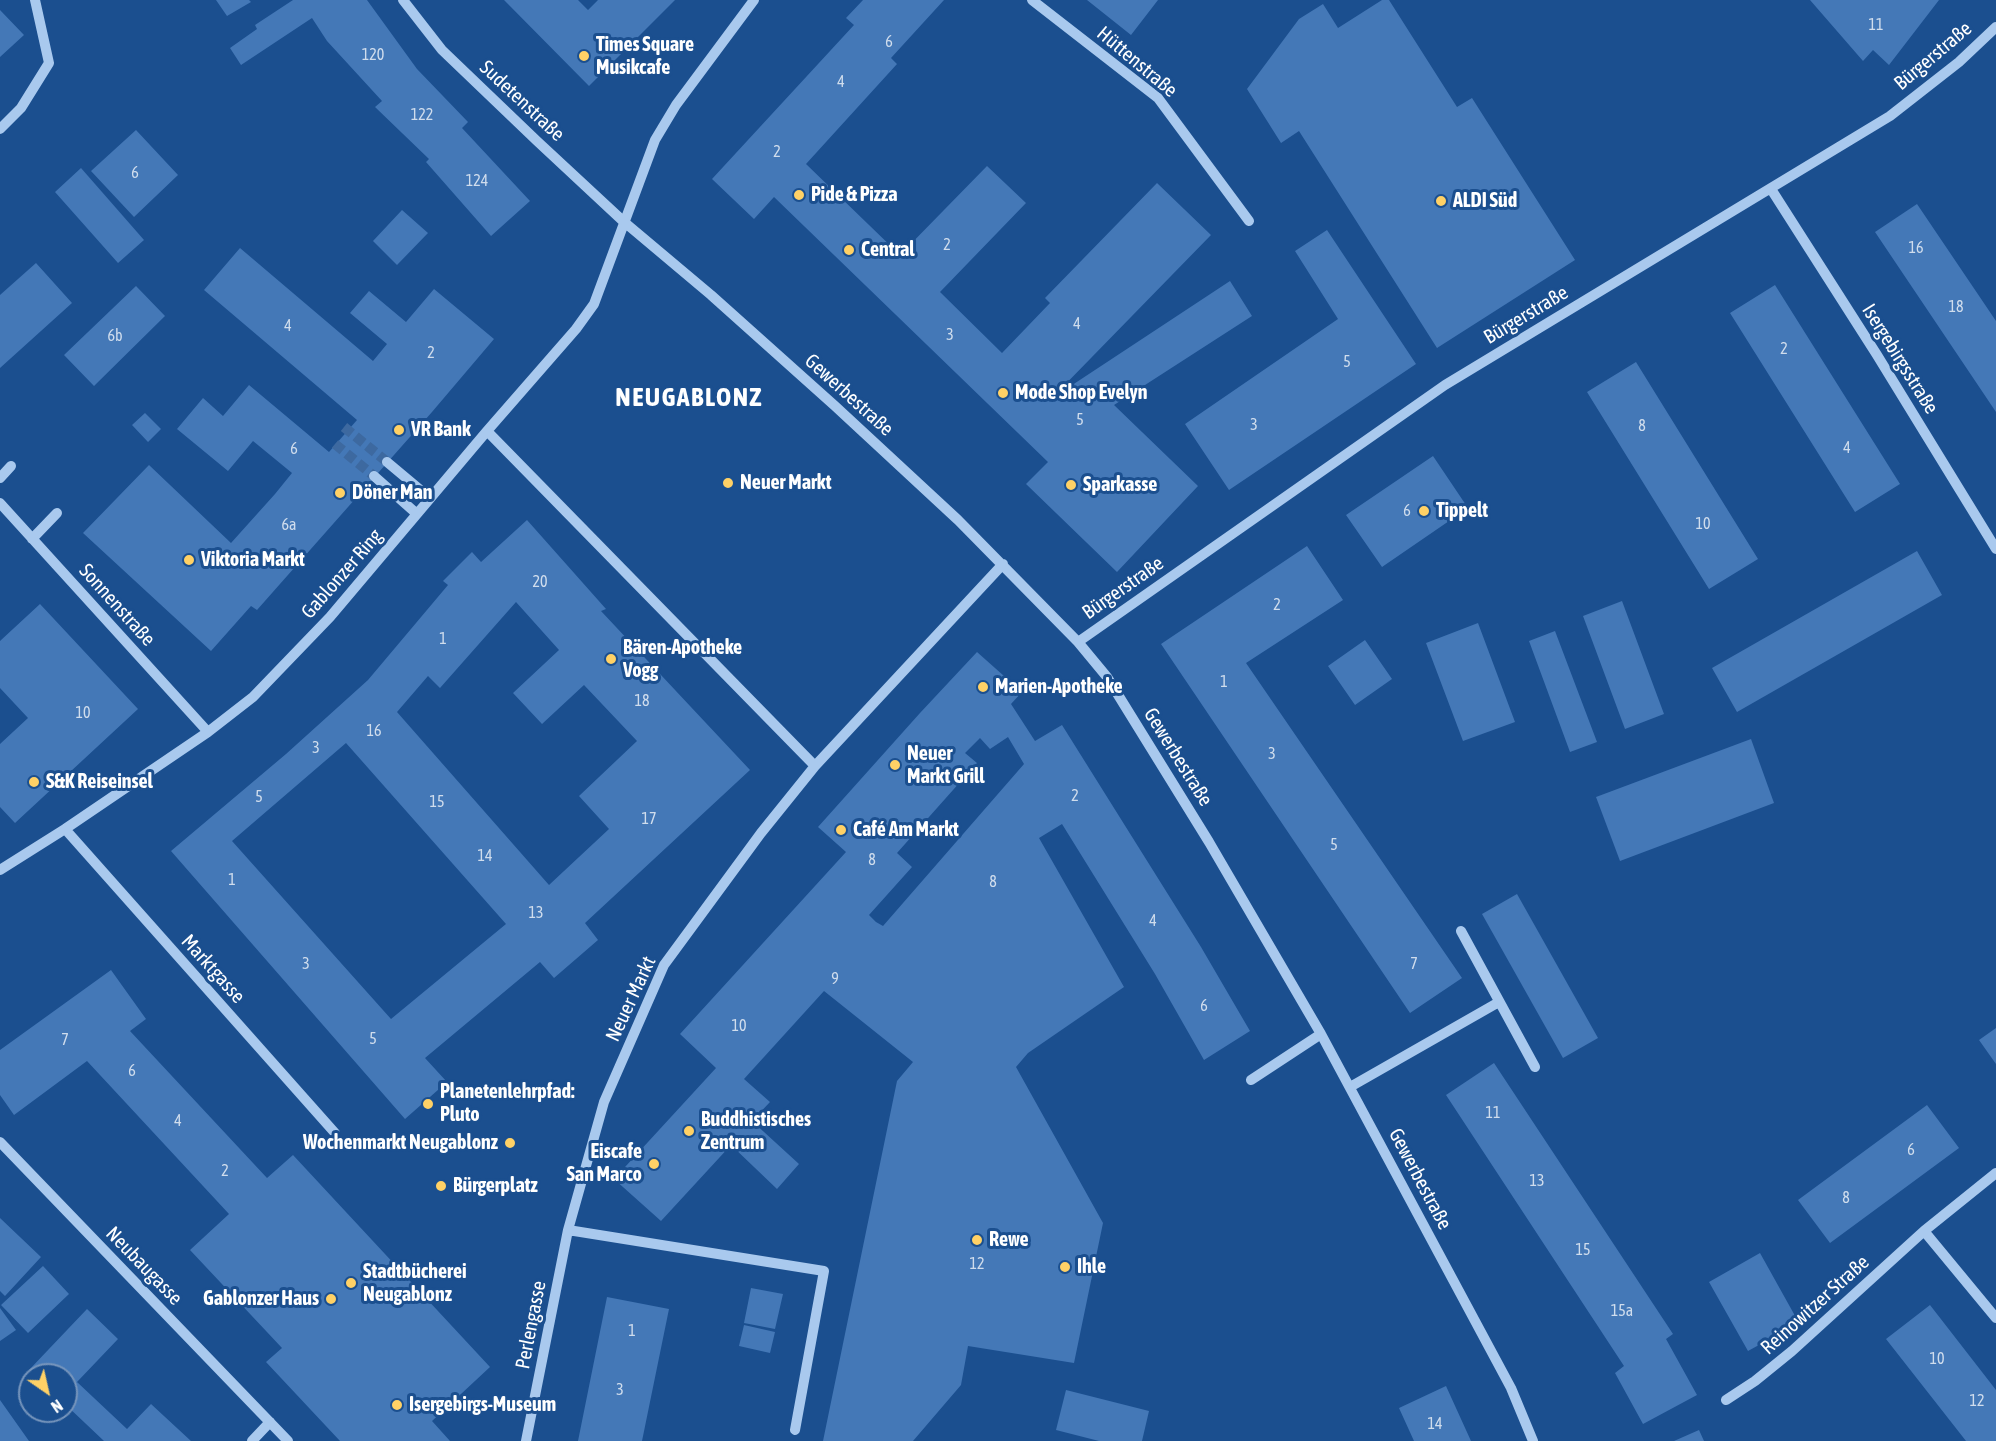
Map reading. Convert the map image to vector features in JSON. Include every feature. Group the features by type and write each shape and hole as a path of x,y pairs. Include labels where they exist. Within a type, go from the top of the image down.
{"street":[{"path":"0,129 21,108 49,63 35,0"},
{"name":"Sudetenstraße","path":"403,0 442,50 623,221"},
{"path":"623,221 655,141 676,105 754,0"},
{"name":"Hüttenstraße","path":"1032,0 1158,98 1249,221"},
{"name":"Bürgerstraße","path":"1078,642 1445,385 1890,116 1959,62 1996,27"},
{"name":"Isergebirgsstraße","path":"1771,189 1877,355 1996,549"},
{"name":"Gablonzer Ring","path":"0,870 208,732 253,697 330,618 576,329 594,304 623,221"},
{"name":"Gewerbestraße","path":"623,221 711,295 835,406 1003,564 1078,642 1107,677 1209,842 1321,1034 1511,1388 1533,1441"},
{"path":"487,431 815,766"},
{"path":"387,462 430,498"},
{"path":"0,478 11,466"},
{"path":"374,476 417,514"},
{"name":"Sonnenstraße","path":"0,503 208,732"},
{"path":"32,538 57,513"},
{"name":"Neuer Markt","path":"572,1216 604,1102 664,965 761,833 815,766 1003,564"},
{"name":"Marktgasse","path":"64,829 335,1133"},
{"path":"1461,931 1535,1067"},
{"path":"1350,1087 1499,1002"},
{"path":"1251,1080 1321,1034"},
{"name":"Neubaugasse","path":"0,1142 288,1441"},
{"name":"Reinowitzer Straße","path":"1726,1400 1755,1381 1792,1351 1924,1231 1996,1173"},
{"name":"Perlengasse","path":"526,1441 572,1216"},
{"path":"568,1230 824,1271 795,1430"},
{"path":"1924,1231 1996,1318"},
{"path":"252,1441 270,1422"}],"building":[{"path":"216,0 249,0 251,2 227,16"},
{"path":"293,0 367,0 417,69 468,122 462,128 530,201 491,236 426,162 429,159 375,107 382,101 327,41 312,18 241,65 230,48 257,29 255,25"},
{"path":"504,0 578,0 588,10 598,0 675,0 589,86"},
{"path":"863,0 944,0 891,58 897,64 806,164 900,255 987,166 1026,203 940,292 1002,353 1050,303 1045,298 1157,183 1211,235 1051,399 1230,281 1252,316 1114,405 1198,486 1117,572 1026,484 1048,462 774,197 754,219 712,179 854,25 846,18"},
{"path":"1087,0 1158,0 1131,35"},
{"name":"ALDI Süd","path":"1382,0 1389,0 1457,107 1472,98 1575,260 1437,348 1299,131 1281,143 1247,89 1299,19 1323,4 1338,28"},
{"path":"1810,0 1939,0 1889,65 1873,50 1863,61"},
{"path":"0,10 24,35 0,57"},
{"path":"136,130 178,175 134,217 91,171"},
{"path":"81,168 144,240 118,263 55,192"},
{"path":"1917,204 1996,321 1996,412 1875,232"},
{"path":"402,210 428,233 397,265 373,241"},
{"path":"1327,230 1416,364 1229,490 1185,424 1338,319 1295,251"},
{"path":"240,248 373,361 387,344 350,313 369,291 406,322 434,289 494,339 257,610 251,606 211,651 83,533 149,465 231,543 275,494 292,473 253,441 228,471 177,429 203,398 223,416 249,385 329,452 357,420 204,290"},
{"path":"36,263 72,303 0,368 0,295"},
{"path":"1775,285 1900,484 1855,512 1730,313"},
{"path":"136,286 165,316 94,386 64,355"},
{"path":"1636,362 1758,559 1709,589 1587,392"},
{"path":"145,413 161,429 148,442 132,425"},
{"path":"1433,456 1468,508 1382,567 1346,515"},
{"path":"527,520 606,609 601,611 750,770 585,923 598,940 554,978 540,962 425,1058 447,1082 405,1119 171,851 286,754 368,680 448,585 443,581 472,552 481,562","holes":["516,602 559,650 513,693 542,724 584,685 637,741 579,796 609,829 549,885 397,712 428,676 440,688","346,743 506,924 391,1019 232,841"]},
{"path":"1307,546 1343,600 1246,663 1462,978 1410,1013 1161,644"},
{"path":"1917,551 1942,595 1737,712 1712,668"},
{"path":"1622,601 1664,714 1625,729 1583,616"},
{"path":"40,604 138,709 15,823 0,807 0,744 28,718 0,688 0,641"},
{"path":"1478,623 1515,722 1463,741 1426,643"},
{"path":"1555,631 1597,742 1570,752 1529,641"},
{"path":"1365,640 1392,679 1355,705 1328,666"},
{"path":"977,652 1022,692 1011,704 1035,741 1062,725 1201,947 1250,1031 1204,1060 1155,974 1062,824 1039,838 1124,987 1028,1053 1016,1067 1103,1223 1074,1363 968,1346 961,1385 913,1441 823,1441 897,1081 913,1062 824,991 744,1079 770,1102 752,1121 799,1164 777,1189 731,1145 661,1221 614,1179 716,1068 680,1034 846,852 818,827","holes":["1008,737 1024,764 883,926 876,922 869,915 912,867 897,853 977,763 965,753 980,738 990,749"]},
{"path":"1751,739 1774,803 1620,861 1596,797"},
{"path":"1517,894 1598,1038 1563,1058 1482,914"},
{"name":"Gablonzer Haus","path":"111,970 146,1019 130,1031 267,1178 293,1155 490,1367 432,1421 450,1441 340,1441 266,1362 282,1348 190,1250 229,1214 87,1061 14,1115 0,1095 0,1050"},
{"path":"1996,1028 1996,1064 1979,1040"},
{"path":"1494,1063 1673,1334 1666,1339 1697,1395 1643,1424 1615,1373 1624,1366 1446,1095"},
{"path":"1927,1105 1959,1148 1830,1243 1798,1200"},
{"path":"0,1218 41,1257 5,1296 0,1291"},
{"path":"1760,1253 1799,1323 1748,1351 1709,1282"},
{"path":"43,1266 69,1294 28,1333 1,1305"},
{"path":"751,1288 783,1294 775,1329 744,1323"},
{"path":"607,1297 669,1309 642,1441 578,1441"},
{"path":"1930,1305 1996,1390 1996,1441 1966,1441 1886,1339"},
{"path":"0,1308 16,1330 0,1341"},
{"path":"87,1309 118,1339 78,1381 78,1363 36,1363"},
{"path":"744,1325 775,1332 770,1353 739,1346"},
{"path":"78,1383 127,1429 151,1404 191,1441 104,1441 78,1416"},
{"path":"1446,1386 1471,1441 1414,1441 1399,1408"},
{"path":"1066,1390 1149,1411 1142,1441 1099,1441 1056,1430"},
{"path":"0,1400 29,1441 0,1441"},
{"path":"1699,1430 1704,1441 1674,1441"}],"tunnel":[{"path":"344,427 387,462"},
{"path":"335,444 374,476"}],"place":[{"name":"Times Square Musikcafe","path":"584,56"},
{"name":"Pide & Pizza","path":"799,195"},
{"name":"ALDI Süd","path":"1441,201"},
{"name":"Central","path":"849,250"},
{"name":"Mode Shop Evelyn","path":"1003,393"},
{"name":"VR Bank","path":"399,430"},
{"name":"Neuer Markt","path":"728,483"},
{"name":"Sparkasse","path":"1071,485"},
{"name":"Döner Man","path":"340,493"},
{"name":"Tippelt","path":"1424,511"},
{"name":"Viktoria Markt","path":"189,560"},
{"name":"Bären-Apotheke Vogg","path":"611,659"},
{"name":"Marien-Apotheke","path":"983,687"},
{"name":"Neuer Markt Grill","path":"895,765"},
{"name":"S&K Reiseinsel","path":"34,782"},
{"name":"Café Am Markt","path":"841,830"},
{"name":"Planetenlehrpfad: Pluto","path":"428,1104"},
{"name":"Buddhistisches Zentrum","path":"689,1131"},
{"name":"Wochenmarkt Neugablonz","path":"510,1143"},
{"name":"Eiscafe San Marco","path":"654,1164"},
{"name":"Bürgerplatz","path":"441,1186"},
{"name":"Rewe","path":"977,1240"},
{"name":"Ihle","path":"1065,1267"},
{"name":"Stadtbücherei Neugablonz","path":"351,1283"},
{"name":"Gablonzer Haus","path":"331,1299"},
{"name":"Isergebirgs-Museum","path":"397,1405"}],"district":[{"name":"NEUGABLONZ","path":"689,398"}]}
